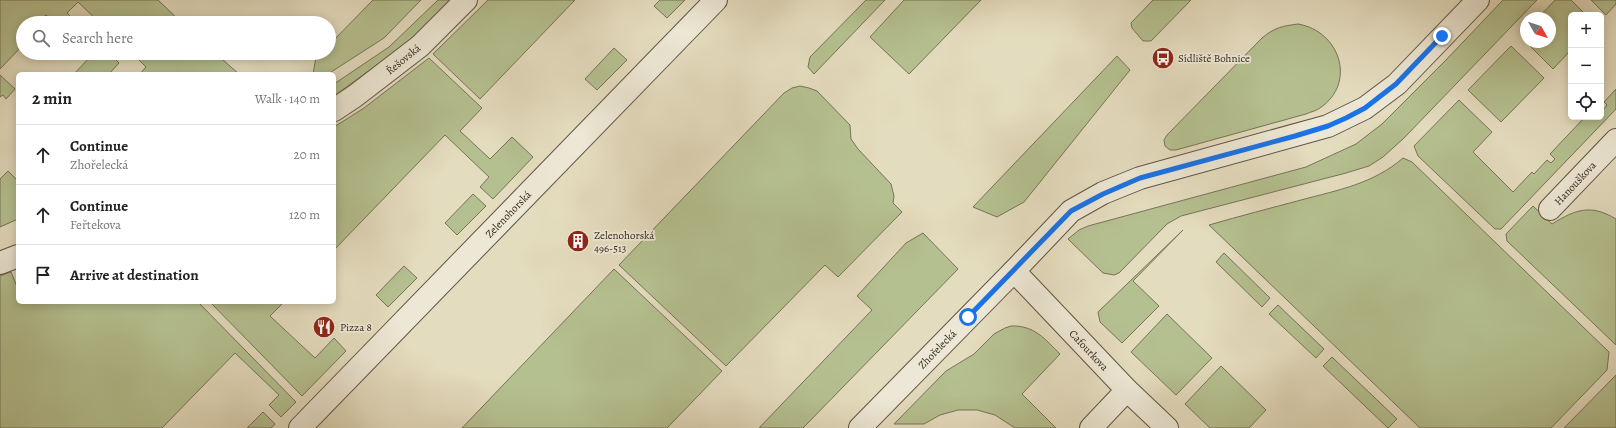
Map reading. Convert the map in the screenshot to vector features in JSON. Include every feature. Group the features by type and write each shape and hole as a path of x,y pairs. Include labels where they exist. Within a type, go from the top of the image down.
{"street":[{"name":"Řešovská","path":"336,109 361,92 420,46 466,0"},
{"name":"Zelenohorská","path":"300,428 716,0"},
{"name":"Zhořelecká","path":"860,428 1071,211 1103,194 1140,178 1328,126 1365,108 1396,84 1478,0"},
{"name":"Hanouškova","path":"1550,209 1616,140"},
{"path":"0,263 16,257"},
{"name":"Cafourkova","path":"1014,270 1127,390 1167,428"},
{"path":"1091,428 1127,390"}],"green space":[{"path":"0,0 158,0 175,16 93,16 78,2 67,13 70,16 16,16 16,52 0,69"},
{"path":"373,0 421,0 384,38 331,72 313,72 315,60 336,60 336,38"},
{"path":"438,0 453,0 410,41 336,95 336,83 389,47"},
{"path":"488,0 575,0 480,99 433,54"},
{"path":"660,0 685,0 667,18 654,6"},
{"path":"866,0 885,0 814,74 808,67 810,57"},
{"path":"904,0 981,0 909,74 870,37"},
{"path":"1153,0 1191,0 1151,41 1143,41 1132,28 1131,23"},
{"path":"1503,0 1537,0 1525,12 1520,12 1520,18 1404,138 1383,157 1369,166 1181,216 1167,224 1119,273 1114,275 1103,273 1068,239 1079,230 1088,226 1306,167 1356,144 1382,124"},
{"path":"1555,0 1571,0 1583,12 1568,12 1568,53 1553,69 1532,48 1556,48 1556,12 1544,12"},
{"path":"1591,0 1616,0 1616,4 1606,15"},
{"path":"1298,24 1313,29 1324,37 1333,47 1339,59 1340,72 1338,85 1331,98 1317,110 1306,114 1176,150 1170,150 1165,146 1164,140 1167,135 1262,38 1271,31 1288,25"},
{"path":"1511,46 1544,78 1501,122 1468,90"},
{"path":"614,48 627,60 597,90 585,79"},
{"path":"1117,56 1130,70 1024,202 997,217 973,207"},
{"path":"429,58 482,108 460,131 490,159 512,137 533,157 493,199 480,187 489,177 445,135 336,248 336,126 364,108"},
{"path":"87,60 116,60 119,63 111,72 76,72"},
{"path":"139,60 223,60 237,72 142,72 146,67"},
{"path":"0,75 15,89 6,99 3,95 0,97"},
{"path":"800,86 817,91 850,125 851,139 858,149 891,184 894,196 893,203 902,212 838,277 825,265 726,366 619,265 784,93 792,88"},
{"path":"1616,89 1616,109 1501,229 1495,229 1418,156 1414,146 1459,100 1492,132 1473,152 1513,192 1532,172 1534,174 1547,160 1551,163 1555,159 1550,154 1582,120 1604,120 1604,109 1607,105 1604,102"},
{"path":"1403,158 1412,162 1609,352 1607,370 1551,428 1420,428 1209,225 1355,185 1380,174"},
{"path":"8,171 16,179 16,220 0,227 0,179"},
{"path":"473,194 486,206 457,235 445,223"},
{"path":"1533,206 1552,224 1569,215 1584,210 1599,211 1616,219 1616,345 1507,241 1506,234"},
{"path":"1183,230 1133,281 1159,306 1122,343 1100,322 1098,312"},
{"path":"923,233 958,269 803,428 759,428 872,310 857,296 906,243"},
{"path":"1224,253 1270,298 1262,307 1216,262"},
{"path":"404,266 417,278 388,307 376,295"},
{"path":"614,269 722,371 667,428 462,428"},
{"path":"11,272 16,284 16,304 200,304 296,402 281,417 269,405 279,395 235,353 162,428 0,428 0,276"},
{"path":"212,304 282,304 270,316 315,358 334,338 346,351 302,396"},
{"path":"1278,305 1324,349 1316,358 1269,314"},
{"path":"1167,314 1212,358 1176,395 1131,352"},
{"path":"1011,326 1019,326 1033,330 1044,338 1060,354 1022,394 1056,428 1015,428 995,415 977,410 958,410 940,415 924,424 894,424 946,371 974,354 994,334"},
{"path":"1332,357 1397,419 1388,428 1323,366"},
{"path":"1221,366 1266,410 1249,428 1210,428 1185,404"},
{"path":"1616,375 1616,428 1564,428"},
{"path":"263,412 275,424 271,428 247,428"}],"place":[{"name":"Sídliště Bohnice","path":"1163,58"},
{"name":"Zelenohorská 496-513","path":"578,241"},
{"name":"Pizza 8","path":"324,327"}],"route":[{"path":"968,317 1071,211 1090,200 1140,178 1295,136 1328,126 1346,118 1365,108 1382,96 1396,84 1442,36"}]}
